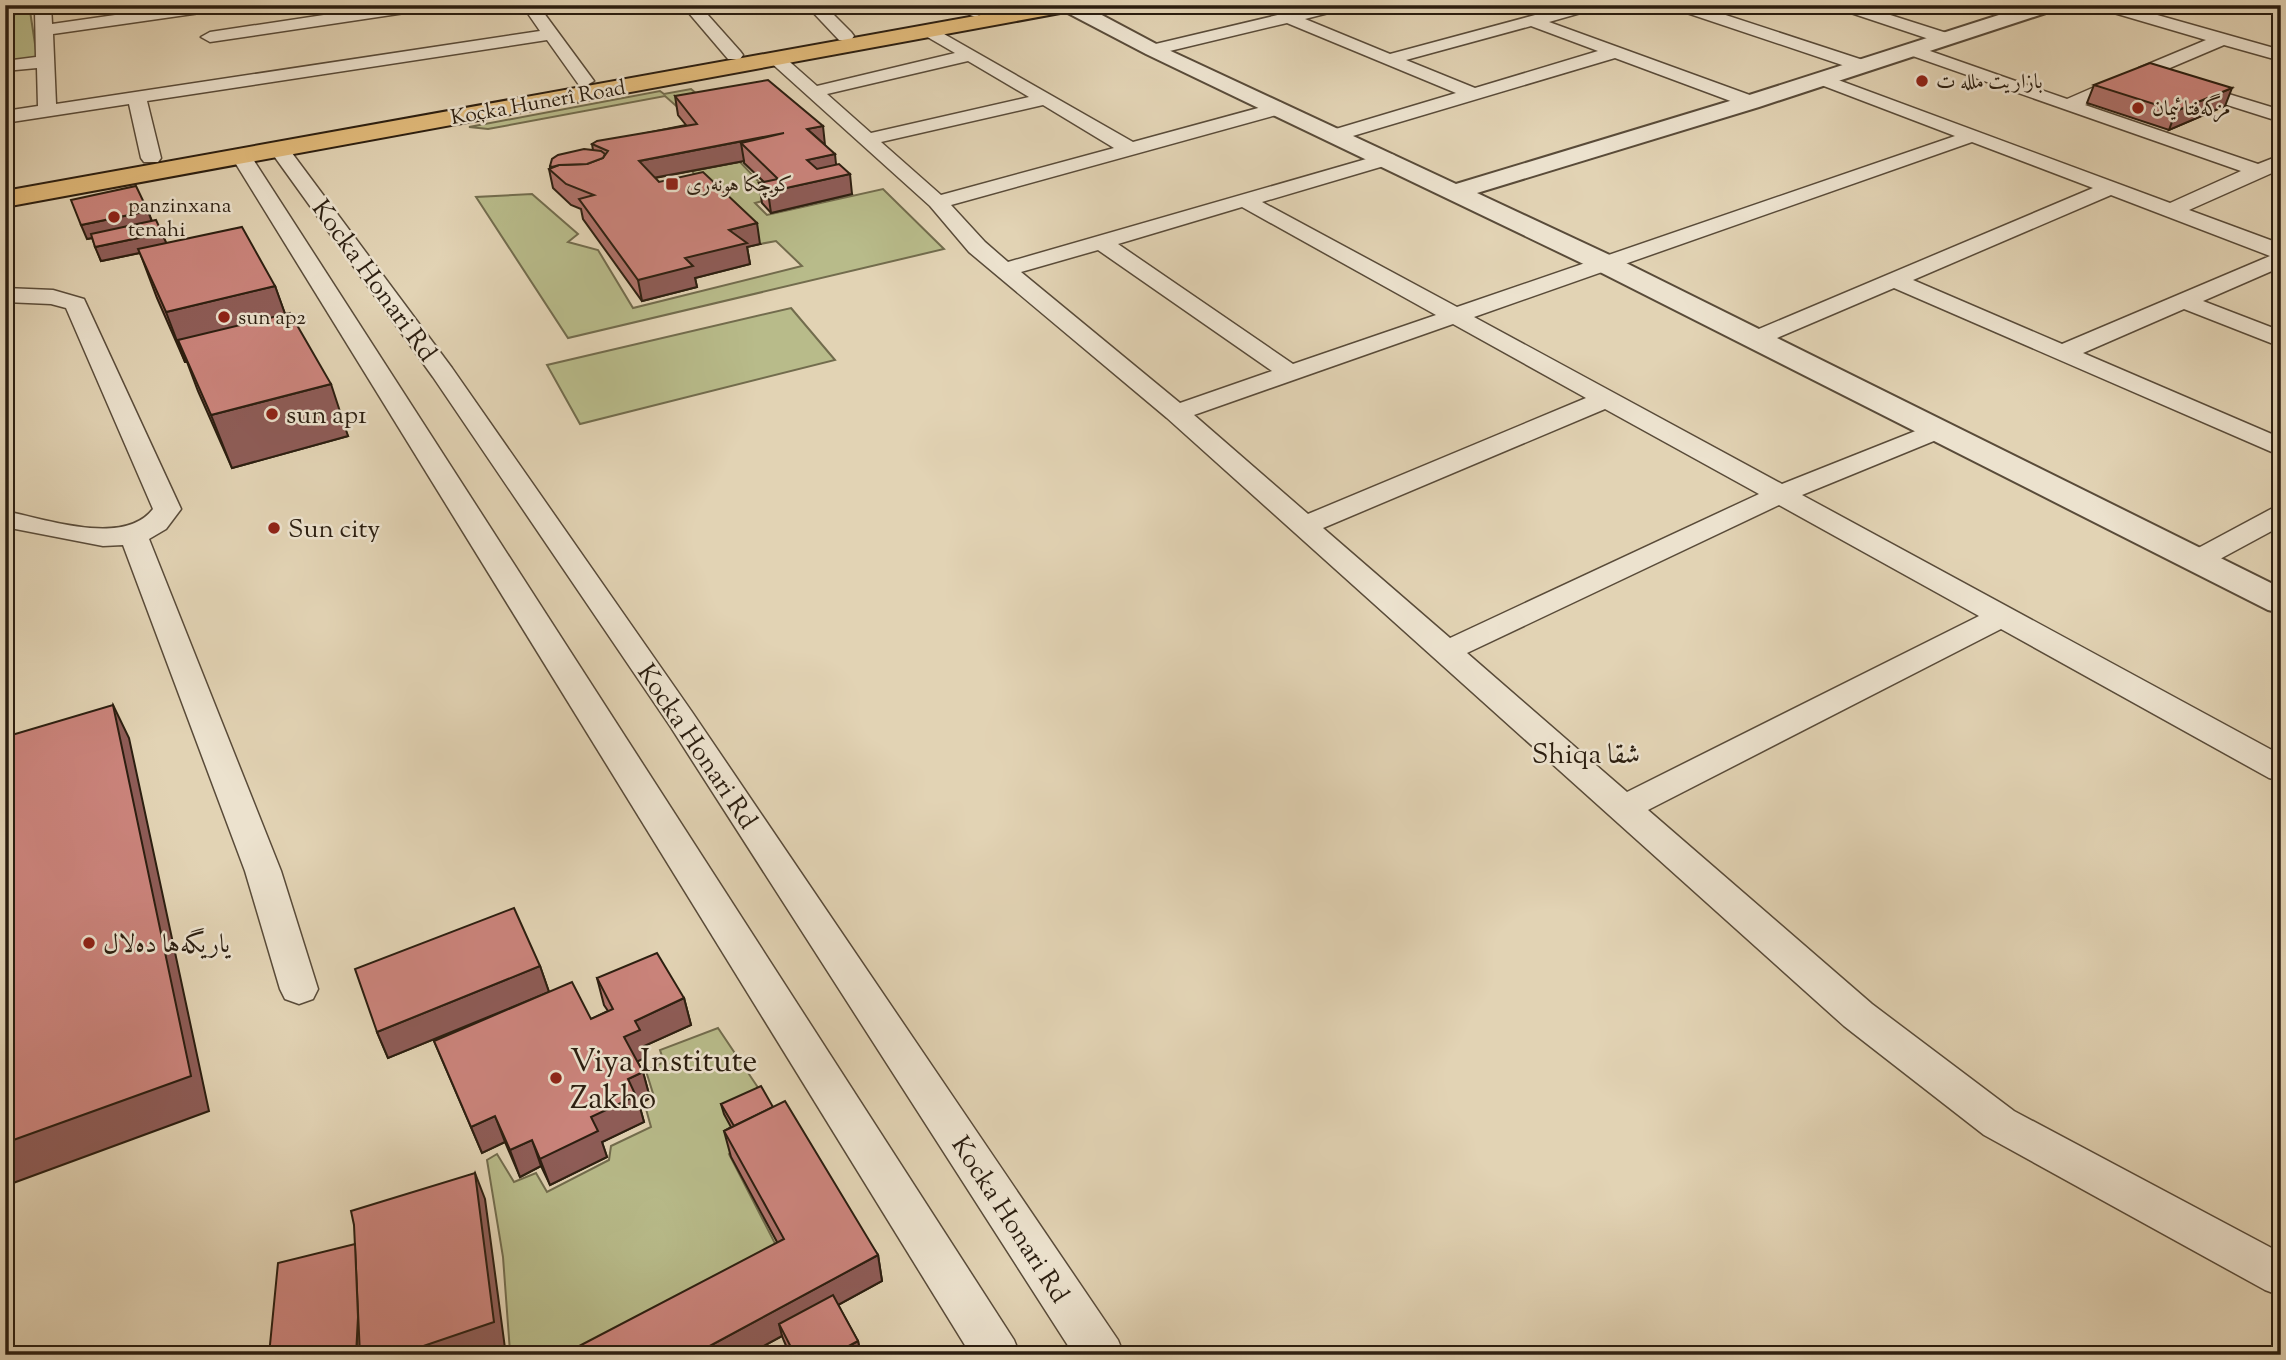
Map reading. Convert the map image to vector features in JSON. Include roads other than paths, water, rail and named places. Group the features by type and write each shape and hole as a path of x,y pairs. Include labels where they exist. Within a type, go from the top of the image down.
{"main road":[{"path":"5,184 845,36 972,9 1013,5"},
{"name":"Koçka Hunerî Road","path":"5,199 1070,6"}],"street":[{"path":"5,10 42,5 47,61 47,110"},
{"path":"45,30 199,7 211,42 363,10 425,5"},
{"path":"530,5 585,81"},
{"path":"690,5 734,55"},
{"path":"814,5 845,36"},
{"path":"1153,50 1342,5"},
{"path":"1390,59 1592,5"},
{"path":"1678,5 1863,66"},
{"path":"1842,5 1947,39"},
{"path":"1455,192 1751,102 2050,5"},
{"path":"2103,5 2281,56"},
{"path":"2275,5 2281,7"},
{"path":"1070,6 1153,50 1604,263 2281,602"},
{"path":"1289,18 1471,93"},
{"path":"1532,21 1751,102"},
{"path":"930,32 1130,149"},
{"path":"5,117 137,97 220,78 551,34"},
{"path":"2068,105 2223,39"},
{"path":"1913,50 2259,171"},
{"path":"1336,135 1615,52"},
{"path":"813,92 970,55"},
{"path":"777,60 937,202 977,247 1003,270 1176,412 1858,1015 1999,1123 2281,1276"},
{"path":"5,66 47,61"},
{"path":"2145,72 2281,116"},
{"path":"1822,79 2281,252"},
{"path":"137,97 152,158"},
{"path":"867,140 1046,99"},
{"path":"937,202 1280,108"},
{"path":"1176,412 1972,136"},
{"name":"Kocka Honari Rd","path":"279,149 382,290 681,719 1101,1355"},
{"name":"Kocka Honari Rd","path":"241,156 997,1355"},
{"path":"1003,270 1387,159"},
{"path":"2170,211 2281,161"},
{"path":"1755,339 2110,188"},
{"path":"1245,201 2281,770"},
{"path":"1101,242 1290,373"},
{"path":"2062,353 2281,258"},
{"path":"1892,279 2281,448"},
{"path":"332,301 382,290"},
{"path":"5,295 62,298 70,300 78,308 167,509 163,518 151,527 133,535 103,538 5,519"},
{"path":"2181,300 2281,340"},
{"path":"1304,526 1606,399"},
{"path":"1446,651 1779,495 1937,431"},
{"path":"2197,560 2281,515"},
{"path":"133,535 263,871 299,989"},
{"path":"1624,808 2001,617"}],"place":[{"name":"بازاريت ملله ت","path":"1922,81"},
{"name":"مزگەفتا ئيمان","path":"2138,108"},
{"name":"كوچكا هونەری","path":"672,184"},
{"name":"panzinxana tenahi","path":"114,217"},
{"name":"sun ap2","path":"224,317"},
{"name":"sun ap1","path":"272,414"},
{"name":"Sun city","path":"274,528"},
{"name":"یاریگەها دەلال","path":"89,943"},
{"name":"Viya Institute Zakho","path":"556,1078"}],"district":[{"name":"Shiqa شقا","path":"1586,753"}]}
